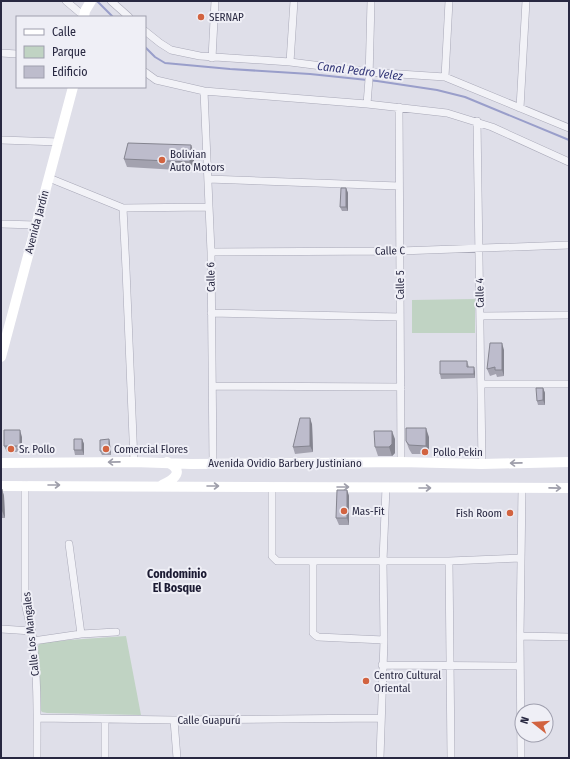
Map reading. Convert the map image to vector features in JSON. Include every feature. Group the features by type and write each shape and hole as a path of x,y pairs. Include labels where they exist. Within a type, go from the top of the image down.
{"main road":[{"path":"84,15 91,1"},
{"name":"Avenida Jardín","path":"1,357 73,88"},
{"path":"160,486 174,479 176,475 174,466 167,462"},
{"name":"Avenida Ovidio Barbery Justiniano","path":"1,463 167,462 191,464 401,462 482,464 569,462"},
{"path":"189,486 180,479 186,468 191,464"},
{"name":"Avenida Ovidio Barbery Justiniano","path":"1,486 569,488"}],"street":[{"path":"66,1 84,15"},
{"path":"111,1 128,16"},
{"path":"212,58 215,1"},
{"path":"290,62 294,1"},
{"path":"367,104 371,1"},
{"path":"445,77 449,1"},
{"path":"520,108 526,1"},
{"path":"146,32 160,44 171,50 212,58 290,62 369,75 445,77 569,128"},
{"path":"1,54 16,54"},
{"path":"146,73 156,80 204,91 367,104 446,113 492,127 569,162"},
{"name":"Calle 6","path":"204,91 211,252 213,463"},
{"name":"Calle 5","path":"399,107 401,462"},
{"name":"Calle 4","path":"476,121 480,248 482,464"},
{"path":"1,140 59,142"},
{"path":"49,178 123,208 209,207"},
{"path":"208,179 399,186"},
{"path":"123,208 134,462"},
{"path":"1,224 36,225"},
{"name":"Calle C","path":"211,252 400,251 569,245"},
{"path":"212,313 400,317"},
{"path":"481,316 569,315"},
{"path":"481,384 569,384"},
{"path":"213,386 401,387"},
{"name":"Calle Los Mangales","path":"25,485 25,602 34,641 38,718 37,758"},
{"path":"272,486 272,556 277,561 449,561 521,558"},
{"path":"380,758 384,640 383,561 386,488"},
{"path":"521,758 520,636 522,488"},
{"path":"69,544 81,634"},
{"path":"314,561 313,633 318,637 384,640"},
{"path":"449,561 451,758"},
{"path":"1,629 32,632"},
{"path":"34,641 81,634 116,632"},
{"path":"520,636 569,637"},
{"path":"382,665 520,666"},
{"name":"Calle Guapurú","path":"38,718 174,720 381,718"},
{"path":"105,719 105,758"},
{"path":"174,720 177,758"}],"green space":[{"path":"475,299 475,333 412,333 412,300"},
{"path":"126,636 141,715 42,712 39,708 38,646 41,642"}],"building":[{"path":"128,143 191,145 190,162 124,159"},
{"path":"341,188 346,188 346,207 340,207"},
{"path":"490,343 502,343 502,370 495,370 495,367 487,369"},
{"path":"440,361 467,361 467,367 474,367 474,374 440,374"},
{"path":"536,388 543,388 543,400 537,401"},
{"path":"300,418 310,418 310,446 293,447"},
{"path":"406,428 426,428 426,446 409,445 406,441"},
{"path":"4,430 20,430 20,446 4,446"},
{"path":"374,431 392,431 392,444 389,447 375,447"},
{"path":"74,439 82,439 82,450 74,450"},
{"path":"109,439 109,450 100,451 100,440"},
{"path":"2,489 2,511 1,511"},
{"path":"337,490 347,490 347,518 336,518"}],"waterway":[{"name":"Canal Pedro Velez","path":"97,1 112,16"},
{"name":"Canal Pedro Velez","path":"146,48 155,57 165,63 310,74 377,81 437,90 465,97 569,140"}],"place":[{"name":"SERNAP","path":"201,17"},
{"name":"Bolivian Auto Motors","path":"162,160"},
{"name":"Sr. Pollo","path":"11,449"},
{"name":"Comercial Flores","path":"106,449"},
{"name":"Pollo Pekin","path":"425,452"},
{"name":"Mas-Fit","path":"344,511"},
{"name":"Fish Room","path":"510,513"},
{"name":"Centro Cultural Oriental","path":"366,681"}],"district":[{"name":"Condominio El Bosque","path":"177,581"}]}
